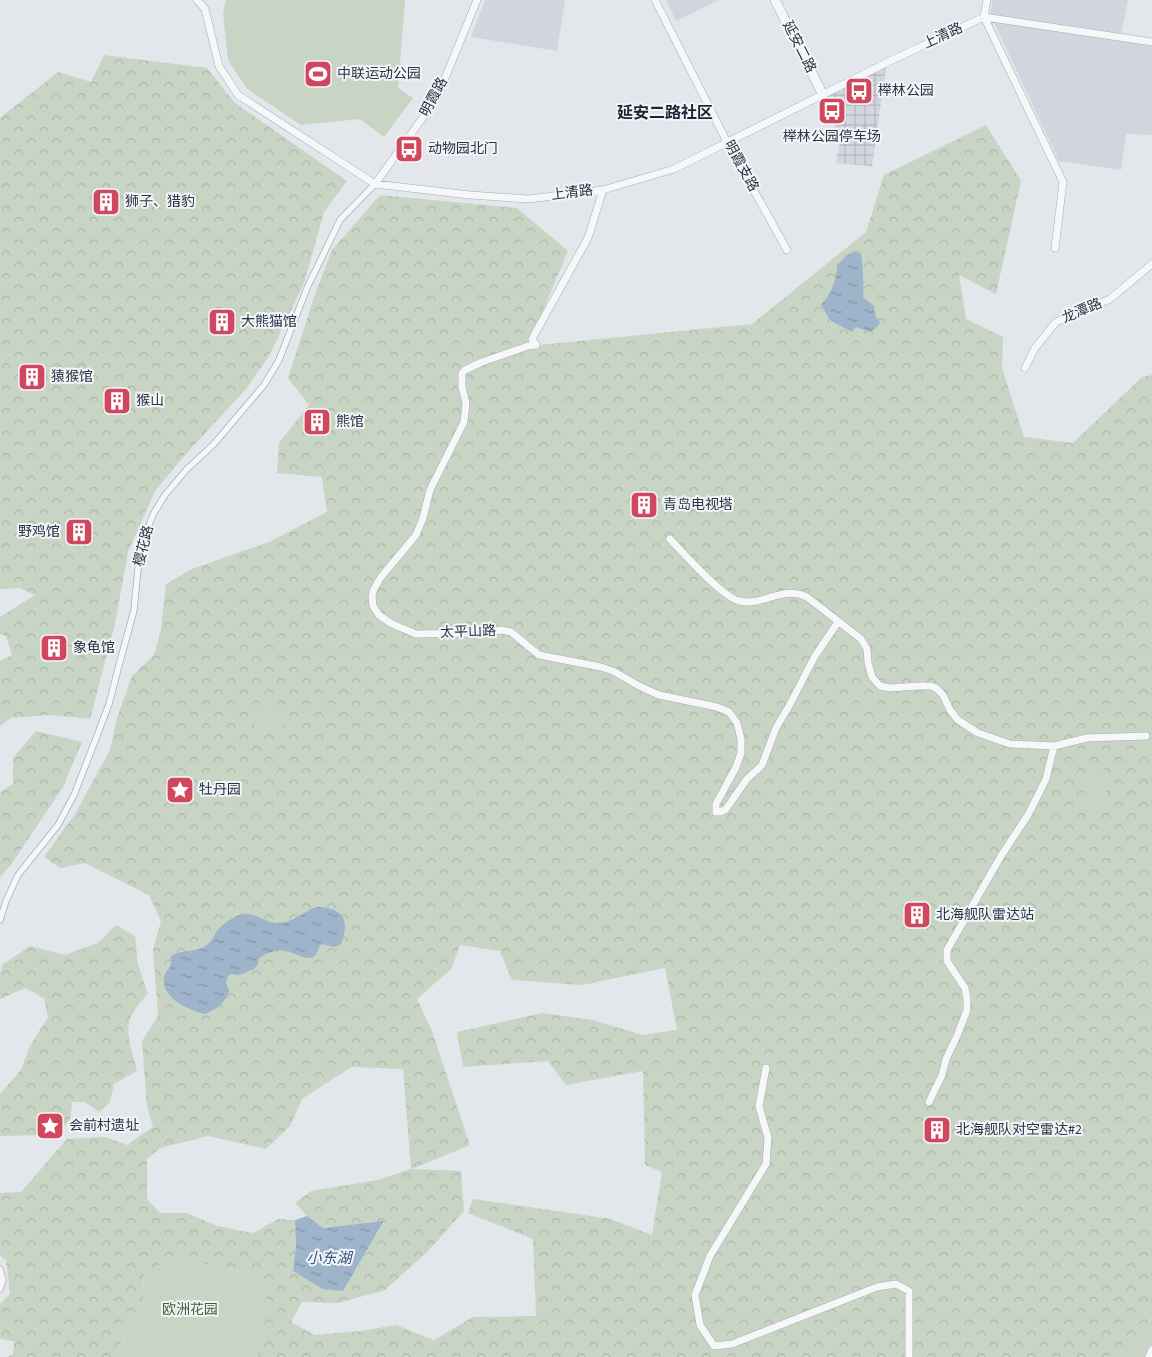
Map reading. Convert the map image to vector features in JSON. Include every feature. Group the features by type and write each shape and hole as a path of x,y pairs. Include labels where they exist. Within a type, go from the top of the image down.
{"street":[{"name":"上清路","path":"197,0 205,9 219,66 238,95 375,184 470,195 528,199 603,190 674,169 984,17"},
{"name":"明霞路","path":"375,184 437,98 477,0"},
{"name":"明霞支路","path":"656,0 727,142 787,250"},
{"name":"延安二路","path":"775,0 823,95"},
{"path":"987,0 984,17 1063,182 1055,248"},
{"path":"984,17 1152,42"},
{"name":"樱花路","path":"0,920 18,875 58,825 92,750 109,704 134,610 138,570 146,532 154,513 165,495 187,469 213,445 264,385 279,360 307,288 340,220 375,184"},
{"name":"太平山路","path":"603,190 588,238 532,339 536,345 482,362 465,370 462,374 462,387 466,403 464,422 430,490 416,534 381,577 374,589 372,596 373,606 379,615 392,624 416,634 477,633 501,630 511,632 539,655 601,667 659,695 717,707 729,712 737,723 741,739 741,753 736,767 716,804 716,812 726,809 746,779 762,766 776,728 790,706 815,656 838,622"},
{"name":"龙潭路","path":"1025,368 1035,348 1056,322 1110,299 1152,264"},
{"path":"670,540 724,593 739,601 754,601 783,593 799,593 808,597 861,639 867,649 872,677 880,686 890,688 931,686 936,688 943,695 950,710 958,720 978,733 1010,744 1054,746 1087,738 1146,736"},
{"path":"929,1102 942,1076 946,1059 958,1036 966,1010 965,988 946,961 947,950 1001,856 1028,815 1046,779 1054,746"},
{"path":"766,1068 759,1106 768,1138 766,1164 710,1256 695,1295 700,1325 714,1346 732,1344 877,1287 896,1284 909,1291 908,1357"},
{"path":"0,1269 3,1280 0,1289"},
{"path":"1149,1357 1152,1350"}],"shaded area":[{"path":"485,0 565,0 557,51 471,37"},
{"path":"666,0 719,0 676,21"},
{"path":"993,0 1128,0 1121,35 1152,39 1152,135 1126,134 1121,170 1059,161 990,14"},
{"name":"榉林公园停车场","path":"886,66 872,166 836,163 841,136 821,100"}],"green space":[{"name":"中联运动公园","path":"226,0 405,0 398,88 413,98 384,137 360,119 301,125 247,89 228,60 223,13"},
{"path":"104,55 207,68 235,103 347,181 324,212 304,283 269,356 247,388 185,455 155,491 128,552 115,624 90,719 52,715 11,718 0,726 0,661 12,655 6,636 0,634 0,617 35,595 20,588 0,589 0,118 58,72 91,82"},
{"path":"986,125 1021,181 996,294 959,275 966,319 1003,337 1002,368 1024,437 1073,443 1142,377 1152,375 1152,1317 1146,1326 1152,1357 256,1357 263,1341 259,1274 176,1259 144,1272 143,1304 114,1357 7,1357 13,1354 14,1341 0,1339 0,1304 10,1294 6,1260 0,1256 0,1193 21,1192 67,1139 105,1137 127,1145 153,1127 147,1107 142,1041 158,1016 153,949 161,922 149,895 85,863 60,868 44,857 75,814 110,750 117,718 132,676 154,655 161,630 166,584 192,569 269,542 327,512 322,477 277,473 279,443 309,405 288,378 315,294 332,250 380,195 517,208 568,251 528,346 752,324 866,232 884,175","holes":["460,945 500,951 512,980 582,985 665,968 677,1030 642,1035 593,1020 542,1013 457,1032 463,1067 548,1061 566,1085 643,1071 645,1165 662,1172 652,1235 611,1219 473,1199 468,1213 533,1239 536,1316 473,1317 434,1340 396,1325 361,1331 315,1335 291,1322 302,1302 338,1303 385,1290 428,1251 464,1211 461,1171 412,1169 470,1145 432,1031 417,999 451,969","351,1067 403,1069 411,1169 378,1180 311,1191 295,1203 307,1216 323,1228 384,1222 343,1291 293,1271 296,1245 295,1220 278,1219 253,1233 217,1226 187,1213 160,1213 147,1199 147,1159 160,1148 208,1136 266,1149 290,1126 302,1099"]},
{"path":"278,705 288,722 261,738 252,721"},
{"path":"36,731 82,742 63,787 10,866 0,877 0,792 13,784 13,758"},
{"path":"1085,770 1106,770 1105,806 1084,806"},
{"path":"116,925 135,936 138,964 148,994 139,1004 129,1021 129,1038 137,1071 114,1084 110,1102 99,1112 85,1102 72,1102 70,1121 53,1135 0,1136 0,1094 21,1070 29,1048 48,1017 44,998 25,988 0,999 2,965 30,946 65,955 98,943"},
{"name":"欧洲花园","path":"176,1259 259,1274 268,1283 263,1341 256,1357 114,1357 143,1304 144,1271"},
{"path":"1152,1317 1152,1357 1108,1357 1146,1326"}],"water":[{"path":"855,252 861,254 863,297 874,306 876,317 880,322 870,332 856,327 852,332 831,321 821,305 833,286 837,265 848,254"},
{"path":"316,907 332,909 342,916 345,928 341,944 335,947 321,944 316,954 310,958 280,950 265,954 259,959 258,965 254,969 239,975 229,975 226,983 229,990 226,999 217,1008 205,1014 177,1002 167,991 164,977 171,966 171,956 204,947 211,941 219,928 232,918 247,914 273,923 282,923 292,920"},
{"name":"小东湖","path":"307,1216 323,1228 384,1221 343,1291 323,1289 293,1271 296,1245 295,1220"}],"place":[{"name":"中联运动公园","path":"318,74"},
{"name":"榉林公园","path":"859,91"},
{"name":"榉林公园停车场","path":"832,111"},
{"name":"动物园北门","path":"409,149"},
{"name":"狮子、猎豹","path":"106,202"},
{"name":"大熊猫馆","path":"222,322"},
{"name":"猿猴馆","path":"32,377"},
{"name":"猴山","path":"117,401"},
{"name":"熊馆","path":"317,422"},
{"name":"青岛电视塔","path":"644,505"},
{"name":"野鸡馆","path":"79,532"},
{"name":"象龟馆","path":"54,648"},
{"name":"牡丹园","path":"180,790"},
{"name":"北海舰队雷达站","path":"917,915"},
{"name":"会前村遗址","path":"50,1126"},
{"name":"北海舰队对空雷达#2","path":"937,1130"}],"district":[{"name":"延安二路社区","path":"665,113"}]}
